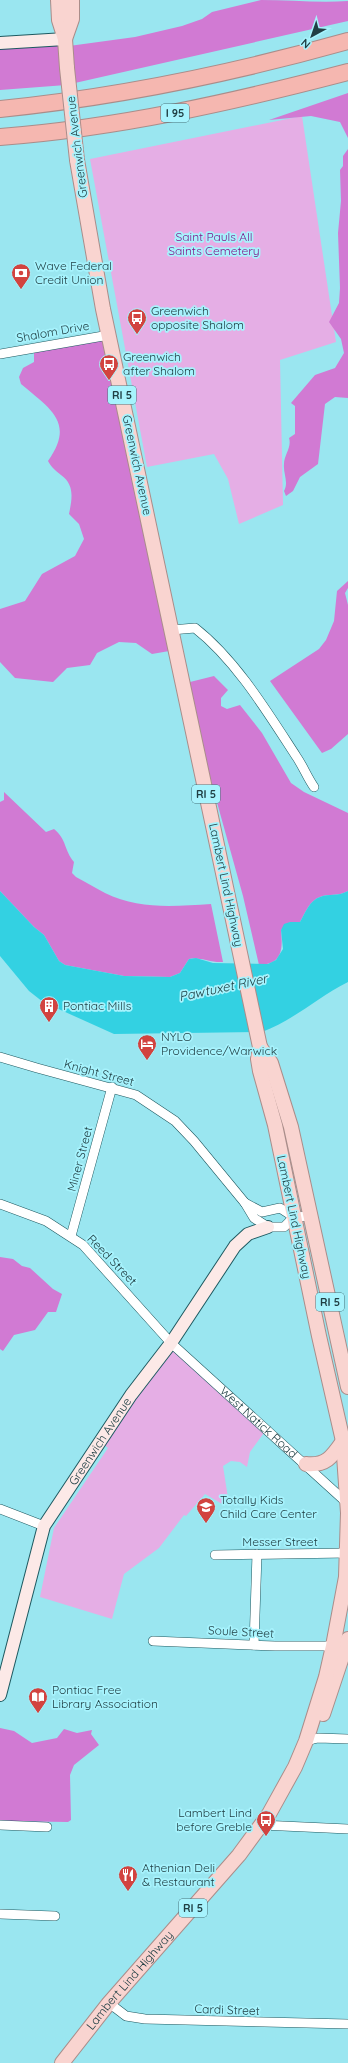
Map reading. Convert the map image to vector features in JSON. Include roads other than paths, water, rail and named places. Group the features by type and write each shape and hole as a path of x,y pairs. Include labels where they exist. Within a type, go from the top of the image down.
{"highway":[{"path":"0,109 77,99 184,81 255,65 348,41"},
{"name":"I 95","path":"0,137 44,134 196,109 348,72"}],"main road":[{"name":"Greenwich Avenue","path":"58,0 59,20 65,39 77,160 88,227 109,335 171,630"},
{"name":"Greenwich Avenue","path":"65,39 72,19 72,0"},
{"name":"Lambert Lind Highway","path":"171,630 256,1030 260,1047 271,1063 291,1127 348,1387"},
{"name":"Lambert Lind Highway","path":"62,2063 109,2003 239,1855 261,1825 295,1766 306,1742 333,1646 346,1577 347,1503 343,1441 275,1125 260,1071 258,1059 260,1047"},
{"path":"306,1464 316,1465 326,1461 334,1454 343,1441"},
{"name":"Lambert Lind Highway","path":"306,1742 322,1718 348,1639"}],"street":[{"path":"0,43 65,39"},
{"name":"Shalom Drive","path":"0,354 109,335"},
{"path":"171,630 195,628 206,636 256,694 297,758 314,788"},
{"name":"Knight Street","path":"0,1056 37,1068 112,1087 136,1095 175,1121 201,1147 245,1203 254,1218 268,1227 284,1227 294,1217"},
{"name":"Miner Street","path":"71,1236 112,1087"},
{"name":"Knight Street","path":"245,1203 262,1212 280,1208 294,1217 311,1216"},
{"name":"Reed Street","path":"0,1204 46,1222 71,1236 83,1245 121,1285 171,1343"},
{"name":"Greenwich Avenue","path":"0,1695 44,1526 131,1395 171,1343 235,1246 248,1234 268,1227"},
{"name":"West Natick Road","path":"171,1343 306,1464 347,1503"},
{"path":"0,1509 44,1526"},
{"name":"Messer Street","path":"215,1554 346,1554"},
{"path":"254,1645 257,1554"},
{"name":"Soule Street","path":"153,1641 329,1646"},
{"path":"306,1742 318,1738 348,1739"},
{"path":"0,1825 46,1827"},
{"path":"261,1825 348,1829"},
{"path":"0,1914 56,1916"},
{"name":"Cardi Street","path":"109,2003 126,2016 145,2019 348,2024"}],"water":[{"name":"Pawtuxet River","path":"0,891 34,927 44,935 59,961 65,965 124,976 170,977 180,973 189,959 196,958 213,963 268,964 276,960 283,949 281,930 284,924 290,922 300,922 308,907 316,899 348,891 348,982 326,994 285,1021 262,1032 114,1034 43,1002 29,991 0,956"}],"place":[{"name":"Wave Federal Credit Union","path":"21,290"},
{"name":"Greenwich opposite Shalom","path":"137,335"},
{"name":"Greenwich after Shalom","path":"109,381"},
{"name":"Pontiac Mills","path":"49,1023"},
{"name":"NYLO Providence/Warwick","path":"147,1061"},
{"name":"Totally Kids Child Care Center","path":"206,1524"},
{"name":"Pontiac Free Library Association","path":"38,1714"},
{"name":"Lambert Lind before Greble","path":"266,1837"},
{"name":"Athenian Deli & Restaurant","path":"128,1892"}],"park label":[{"name":"Saint Pauls All Saints Cemetery","path":"214,244"}]}
